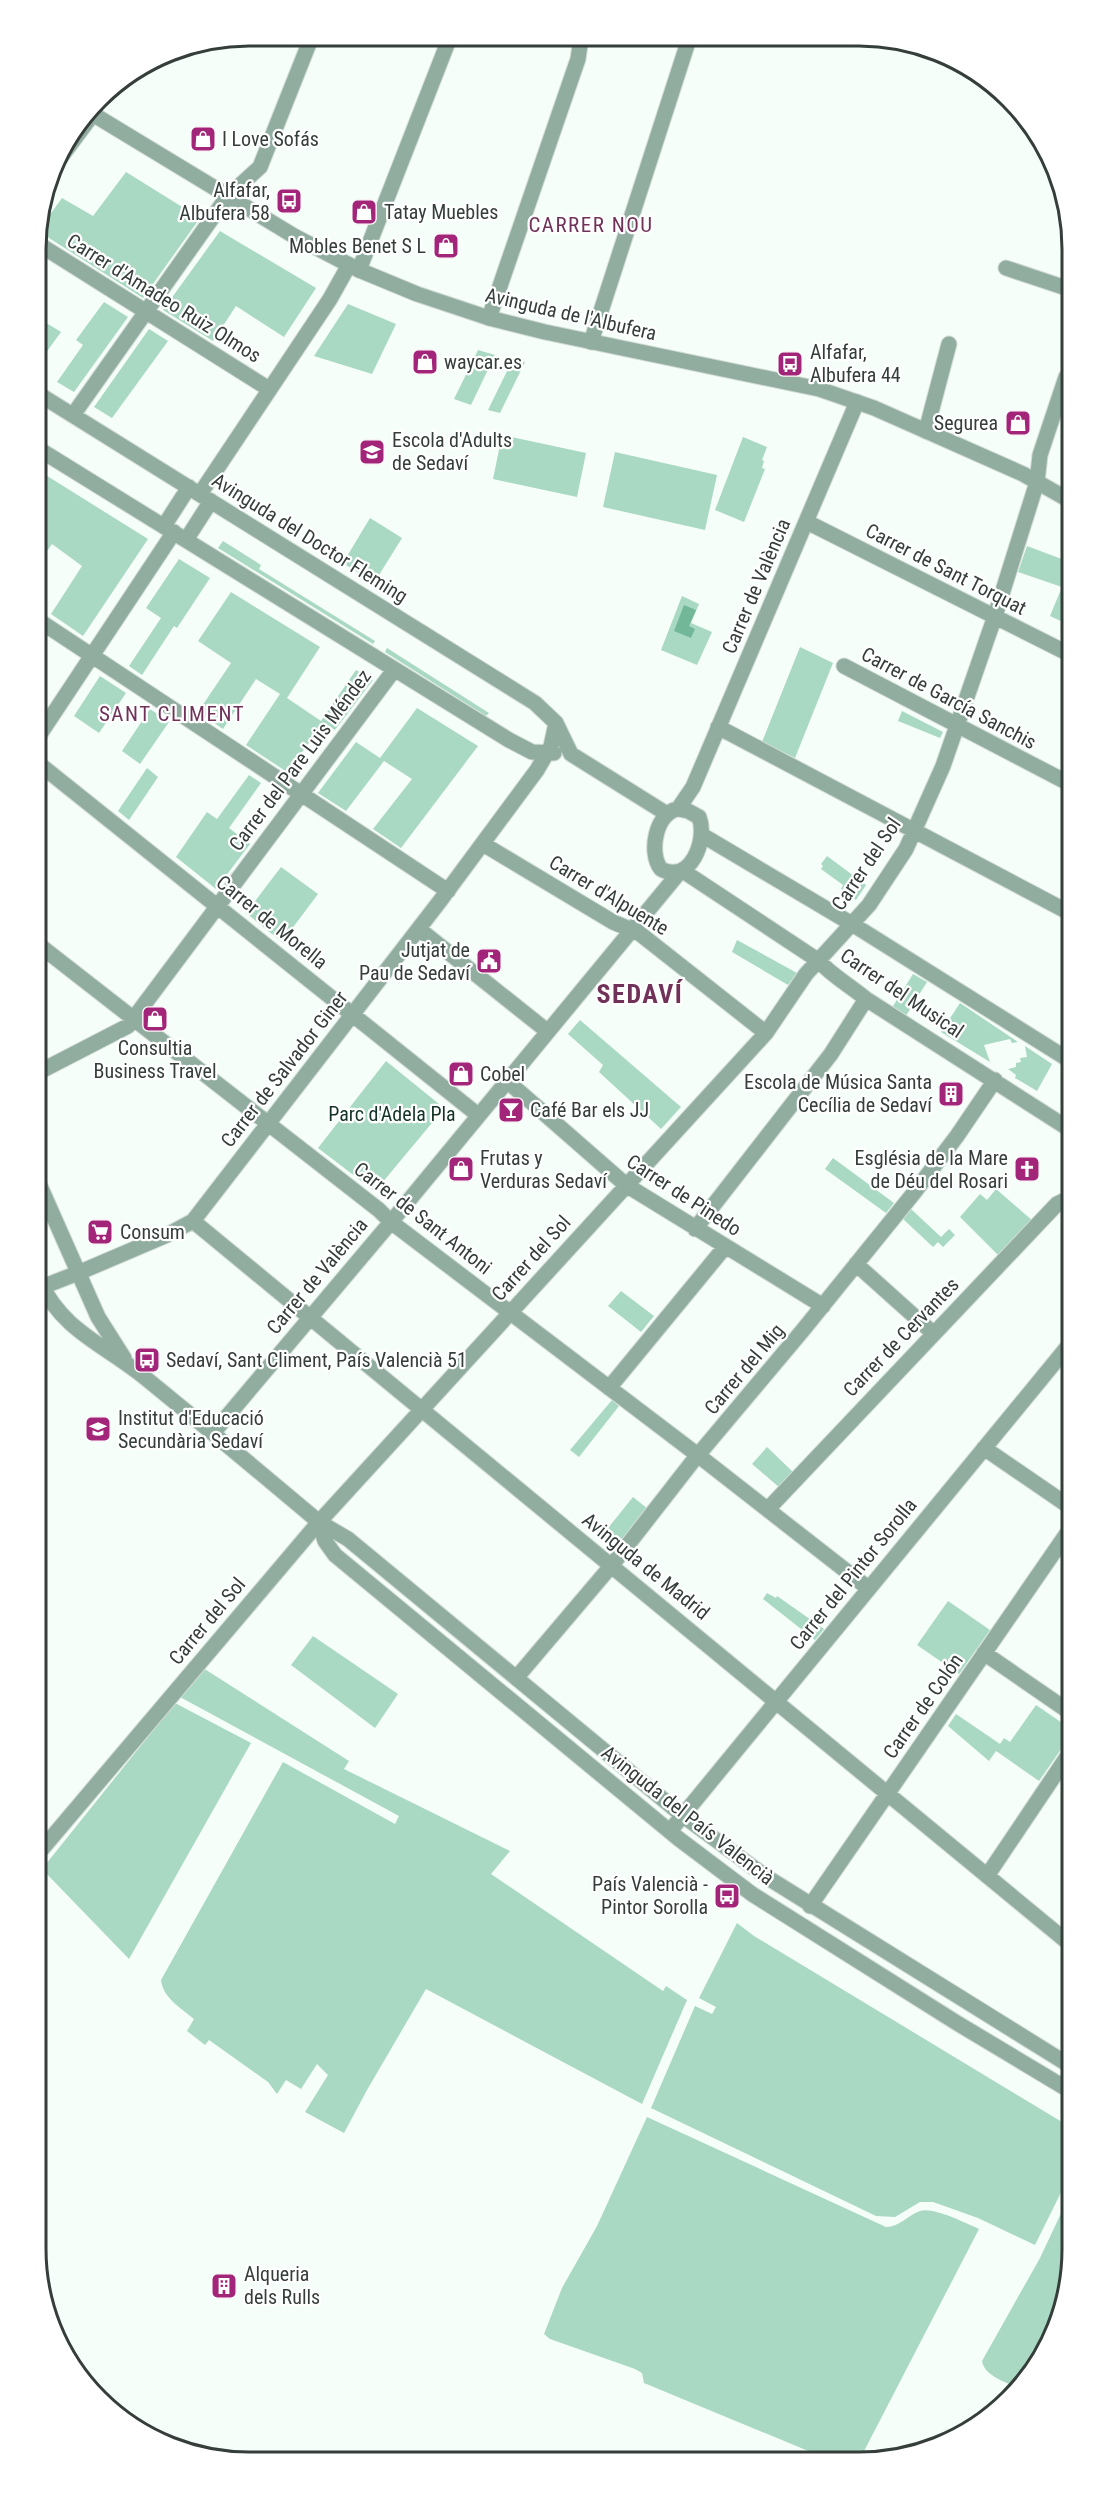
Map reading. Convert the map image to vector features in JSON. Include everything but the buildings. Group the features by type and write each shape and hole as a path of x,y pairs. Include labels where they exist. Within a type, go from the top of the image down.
{"street":[{"path":"74,416 227,197 260,167 308,46"},
{"path":"47,724 269,389 330,299 354,268 446,46"},
{"path":"489,318 578,59 580,46"},
{"path":"591,342 687,46"},
{"name":"Avinguda de l'Albufera","path":"97,116 227,197 354,268 417,294 489,318 591,342 819,389 858,402 926,430 1037,482 1062,496"},
{"name":"Carrer d'Amadeo Ruiz Olmos","path":"47,250 269,389"},
{"path":"1006,268 1062,287"},
{"path":"926,430 949,344"},
{"name":"Carrer del Sol","path":"46,1844 319,1522 766,1033 806,974 869,904 906,849 936,783 995,616 1037,482 1040,455 1062,389"},
{"name":"Avinguda del Doctor Fleming","path":"47,399 535,703 556,723 572,754"},
{"name":"Carrer de València","path":"672,811 693,787 858,402"},
{"path":"47,459 175,533 525,750 572,754 672,811 695,814 700,822 702,835 691,862 680,872 661,869 657,865 654,853 660,825 672,811"},
{"path":"175,533 200,494"},
{"name":"Carrer de Sant Torquat","path":"807,522 1062,650"},
{"path":"47,626 448,891"},
{"name":"Carrer de García Sanchis","path":"844,666 1062,780"},
{"name":"Carrer del Pare Luis Méndez","path":"47,1068 124,1029 134,1018 299,794 394,670"},
{"path":"547,753 553,741 556,723"},
{"path":"718,727 1062,909"},
{"name":"Carrer de Salvador Giner","path":"46,1283 78,1273 167,1235 193,1221 448,891 547,753"},
{"name":"Carrer de Morella","path":"47,770 478,1115"},
{"name":"Carrer de València","path":"693,787 695,814"},
{"path":"702,835 852,924 1062,1056"},
{"name":"Carrer d'Alpuente","path":"483,844 613,922 633,929 766,1033"},
{"path":"659,897 661,869"},
{"name":"Carrer de València","path":"213,1433 391,1222 680,872"},
{"name":"Carrer del Musical","path":"680,872 819,961 866,999 1062,1124"},
{"path":"419,929 547,1031"},
{"name":"Carrer de Sant Antoni","path":"47,951 379,1210 391,1222 699,1456 868,1588"},
{"path":"695,1229 831,1054 866,999"},
{"name":"Carrer del Mig","path":"517,1677 612,1565 693,1461 856,1264 957,1136 995,1080"},
{"name":"Carrer de Pinedo","path":"507,1081 626,1185 823,1305"},
{"name":"Avinguda del País Valencià","path":"47,1201 102,1325 130,1366"},
{"name":"Carrer de Cervantes","path":"768,1509 933,1333 1057,1204 1062,1202"},
{"name":"Avinguda de Madrid","path":"193,1221 1062,1938"},
{"path":"609,1388 725,1247"},
{"path":"856,1264 933,1333"},
{"name":"Avinguda del País Valencià","path":"46,1292 75,1328 88,1340 130,1366 319,1522 348,1539 682,1815 810,1906 1062,2061"},
{"name":"Carrer del Pintor Sorolla","path":"670,1831 1062,1355"},
{"path":"984,1448 1062,1502"},
{"name":"Avinguda del País Valencià","path":"319,1522 325,1541 335,1555 670,1831 752,1894 1062,2086"},
{"name":"Carrer de Colón","path":"810,1906 1062,1540"},
{"path":"984,1653 1062,1707"},
{"path":"987,1876 1062,1765"},
{"path":"784,1915 801,1914 810,1906"}],"green space":[{"path":"126,172 200,218 143,298 47,237 49,215 62,198 93,216"},
{"path":"220,231 316,288 284,337 236,306 213,341 163,310"},
{"path":"104,302 128,317 74,392 57,382 83,345 76,340"},
{"path":"348,304 396,324 372,374 314,356"},
{"path":"47,323 61,332 47,351"},
{"path":"149,329 168,341 112,418 94,407"},
{"path":"478,350 495,355 471,405 454,399"},
{"path":"513,359 525,362 500,413 488,410"},
{"path":"502,435 586,453 577,497 493,479"},
{"path":"743,437 767,447 762,460 764,461 762,468 765,469 744,522 715,510"},
{"path":"615,452 717,475 705,530 603,507"},
{"path":"47,476 148,539 83,636 51,614 82,566 52,544 47,551"},
{"path":"370,518 402,538 374,583 343,563"},
{"path":"223,541 261,565 259,569 375,641 373,644 218,548"},
{"path":"1027,546 1062,559 1062,587 1018,572"},
{"path":"179,559 210,578 177,628 174,626 142,675 129,666 161,618 146,608"},
{"path":"1062,587 1062,622 1050,616"},
{"path":"231,592 320,647 287,698 321,721 356,670 373,680 335,730 324,723 287,772 246,745 280,694 256,679 223,729 198,712 231,663 198,641"},
{"path":"682,596 699,604 691,623 712,632 697,665 661,650"},
{"path":"800,647 833,663 795,758 762,742"},
{"path":"387,648 489,713 486,716 385,652"},
{"path":"100,676 126,693 99,733 74,716"},
{"path":"417,708 478,746 401,848 373,829 412,779 384,761 346,811 318,793 356,742 380,758"},
{"path":"150,709 169,722 140,764 122,751"},
{"path":"902,711 943,732 940,738 898,721"},
{"path":"147,768 158,777 129,820 118,811"},
{"path":"249,775 261,783 229,828 250,844 216,889 176,857 207,812 217,819"},
{"path":"827,856 866,885 856,900 841,889 843,885 821,869 823,866 821,864"},
{"path":"281,867 318,894 282,942 246,913"},
{"path":"737,940 797,973 788,985 732,952"},
{"path":"913,974 927,982 904,1019 890,1011"},
{"path":"960,1003 1018,1042 1012,1043 1010,1039 984,1045 990,1062 941,1032"},
{"path":"580,1020 681,1107 661,1129 599,1072 603,1065 568,1034"},
{"path":"1025,1046 1052,1064 1037,1091 1015,1078 1016,1075 1008,1069 1016,1067 1016,1063 1021,1062 1020,1058 1027,1057"},
{"name":"Parc d'Adela Pla","path":"386,1061 439,1104 441,1112 377,1189 373,1190 318,1148"},
{"path":"833,1158 894,1203 886,1213 825,1169"},
{"path":"996,1189 1033,1221 999,1256 960,1217 980,1194 987,1200"},
{"path":"911,1209 941,1237 949,1229 955,1235 943,1247 938,1242 933,1247 903,1219"},
{"path":"621,1291 654,1316 641,1332 608,1306"},
{"path":"612,1400 619,1406 579,1457 570,1450"},
{"path":"767,1447 794,1473 780,1488 752,1464"},
{"path":"633,1497 648,1509 615,1550 600,1538"},
{"path":"767,1593 776,1598 777,1596 824,1629 815,1640 763,1599"},
{"path":"948,1601 990,1630 959,1674 917,1645"},
{"path":"313,1636 398,1694 375,1728 291,1665"},
{"path":"203,1668 349,1761 344,1769 510,1851 491,1874 663,1991 666,1986 687,2000 642,2104 426,1989 344,2133 305,2112 328,2075 317,2064 301,2089 286,2080 277,2094 268,2082 209,2040 205,2045 187,2031 194,2019 169,1997 161,1980 283,1762 395,1824 399,1816 180,1697"},
{"path":"175,1703 251,1743 129,1959 46,1873 46,1864"},
{"path":"1036,1705 1062,1723 1062,1748 1039,1781 996,1751 989,1761 948,1726 956,1714 1000,1744 1004,1738 1010,1742"},
{"path":"737,1923 754,1936 1062,2122 1062,2190 1035,2245 978,2218 933,2202 920,2202 895,2217 876,2216 651,2108 695,2006 712,2014 716,2007 699,1998"},
{"path":"647,2117 886,2227 926,2210 950,2216 979,2229 864,2452 811,2452 644,2383 642,2373 635,2369 550,2339 544,2334 562,2288 597,2226"},
{"path":"1062,2211 1062,2262 1056,2301 1035,2350 1010,2384 987,2371 982,2361 1040,2258"}],"shaded area":[{"path":"684,605 696,610 689,626 695,629 691,638 674,631"}],"place":[{"name":"I Love Sofás","path":"203,139"},
{"name":"Alfafar, Albufera 58","path":"289,201"},
{"name":"Tatay Muebles","path":"364,212"},
{"name":"Mobles Benet S L","path":"446,246"},
{"name":"waycar.es","path":"425,362"},
{"name":"Alfafar, Albufera 44","path":"790,364"},
{"name":"Segurea","path":"1018,423"},
{"name":"Escola d'Adults de Sedaví","path":"372,452"},
{"name":"Jutjat de Pau de Sedaví","path":"489,961"},
{"name":"Consultia Business Travel","path":"155,1019"},
{"name":"Cobel","path":"461,1074"},
{"name":"Escola de Música Santa Cecília de Sedaví","path":"951,1094"},
{"name":"Café Bar els JJ","path":"511,1110"},
{"name":"Frutas y Verduras Sedaví","path":"461,1169"},
{"name":"Església de la Mare de Déu del Rosari","path":"1027,1169"},
{"name":"Consum","path":"100,1232"},
{"name":"Sedaví, Sant Climent, País Valencià 51","path":"147,1360"},
{"name":"Institut d'Educació Secundària Sedaví","path":"98,1429"},
{"name":"País Valencià - Pintor Sorolla","path":"727,1896"},
{"name":"Alqueria dels Rulls","path":"224,2286"}],"district":[{"name":"CARRER NOU","path":"591,225"},
{"name":"SANT CLIMENT","path":"172,714"},
{"name":"SEDAVÍ","path":"640,994"}]}
